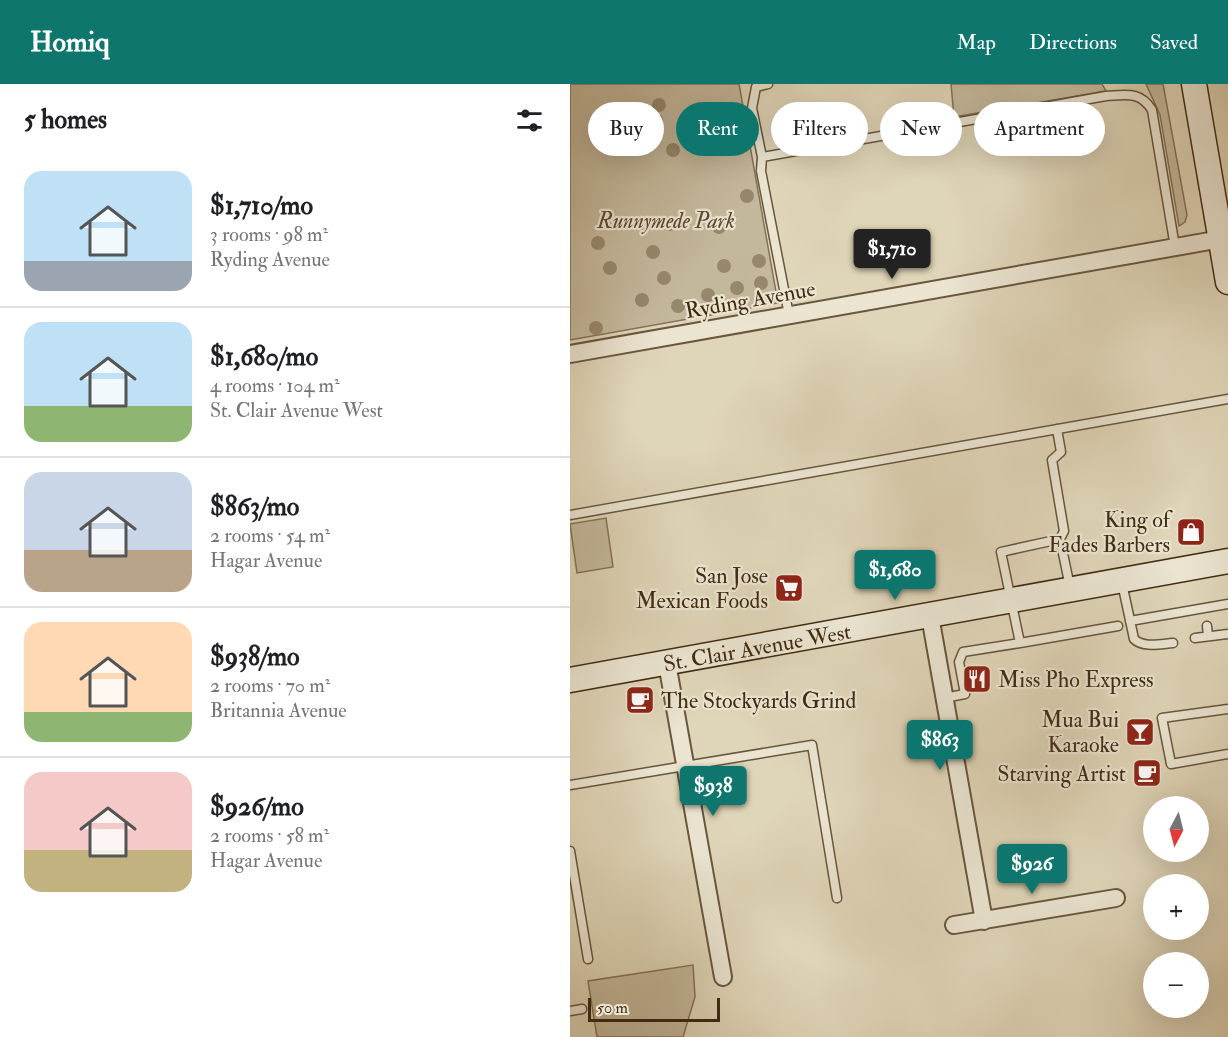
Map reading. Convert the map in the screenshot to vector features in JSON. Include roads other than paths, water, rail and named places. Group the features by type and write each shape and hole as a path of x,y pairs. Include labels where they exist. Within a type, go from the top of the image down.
{"main road":[{"path":"1194,84 1227,274"},
{"name":"St. Clair Avenue West","path":"570,680 1121,581 1228,564"}],"street":[{"name":"Ryding Avenue","path":"570,354 1221,239"},
{"path":"930,616 984,921"},
{"path":"667,663 723,977"},
{"path":"954,926 1116,898"}],"lane":[{"path":"753,84 752,108 762,157 761,171 789,315"},
{"path":"753,94 756,87 768,84"},
{"path":"762,157 1095,98 1136,94 1146,100 1155,121 1175,247"},
{"path":"570,515 1228,399"},
{"path":"1057,429 1061,452 1052,460 1064,531 1060,539 1071,590"},
{"path":"1020,643 1001,552 1060,539"},
{"path":"1121,581 1134,639 1138,643 1157,640 1173,643"},
{"path":"1130,621 1204,610 1228,604"},
{"path":"945,698 965,694 959,662 963,652 1118,626"},
{"path":"1207,626 1208,636"},
{"path":"1195,638 1228,634"},
{"path":"1228,709 1162,718 1171,764 1228,754"},
{"path":"570,785 812,745 837,898"},
{"path":"570,851 588,959"},
{"path":"570,1011 582,1009"}],"place":[{"name":"King of Fades Barbers","path":"1191,532"},
{"name":"San Jose Mexican Foods","path":"789,588"},
{"name":"Miss Pho Express","path":"977,679"},
{"name":"The Stockyards Grind","path":"640,700"},
{"name":"Mua Bui Karaoke","path":"1140,732"},
{"name":"Starving Artist","path":"1147,773"}],"park label":[{"name":"Runnymede Park","path":"666,220"}]}
